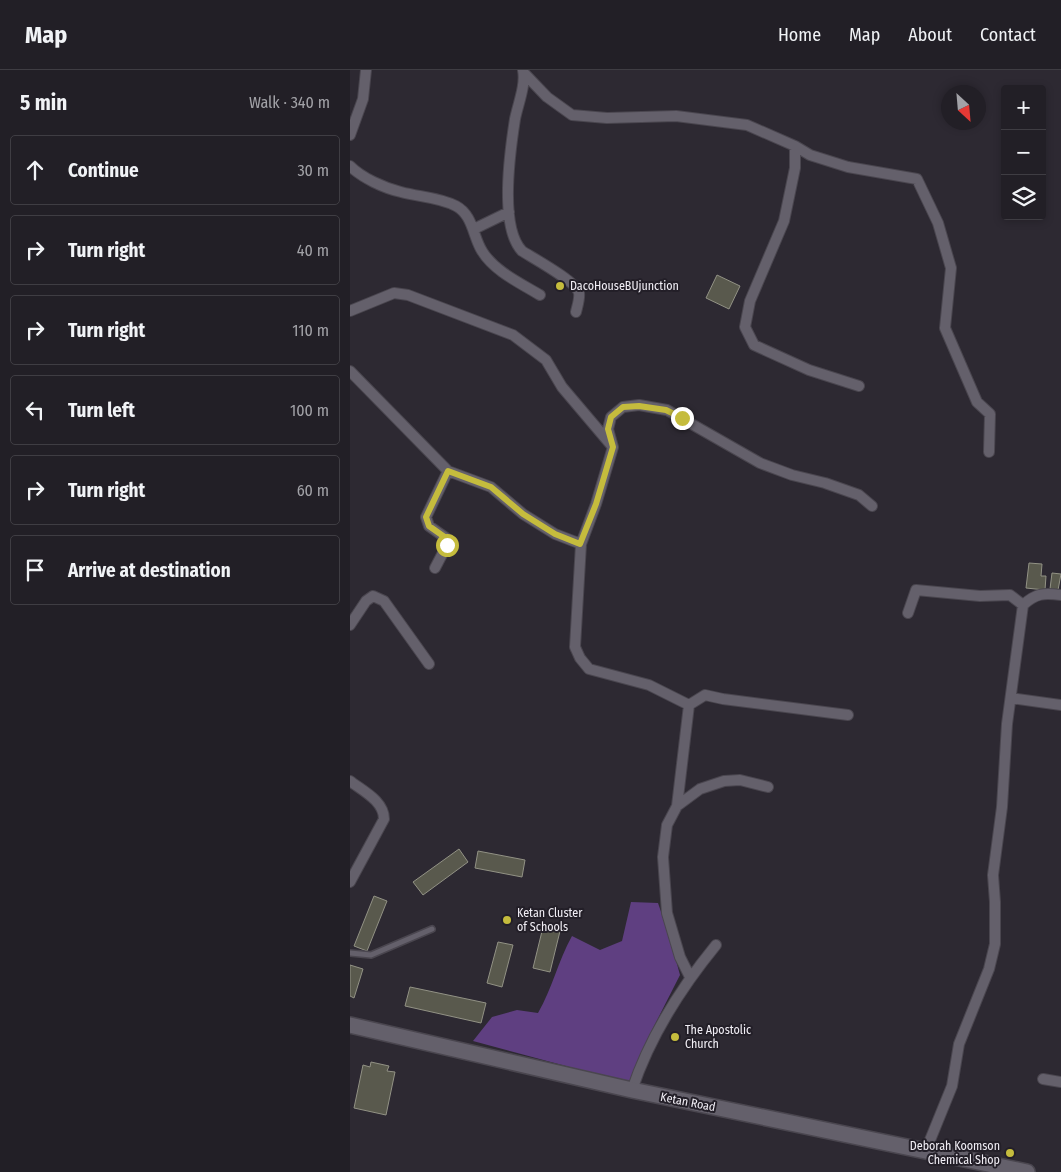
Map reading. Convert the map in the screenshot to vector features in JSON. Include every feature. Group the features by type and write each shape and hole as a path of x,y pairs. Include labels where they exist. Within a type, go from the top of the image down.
{"street":[{"path":"350,135 363,98 366,70"},
{"path":"524,72 547,97 572,115 607,118 676,116 747,125 810,155 848,167 917,179 938,223 951,268 945,328 976,402 990,414 989,452"},
{"path":"524,72 515,120 510,163 509,212 513,236 516,244 522,251 569,281 578,289 579,297 576,312"},
{"path":"794,146 795,168 784,221 750,301 745,327 754,345 809,370 859,386"},
{"path":"350,166 374,182 400,192 437,199 458,206 474,230 482,252 499,270 540,295"},
{"path":"474,230 509,212"},
{"path":"350,311 394,293 408,295 513,335 546,360 562,386 613,447"},
{"path":"350,371 448,471 491,487 523,514 555,534 580,544"},
{"path":"689,705 649,685 589,669 580,658 575,647 580,544 596,504 613,447 608,429 611,417 623,407 639,406 666,410 760,463 792,475 825,483 859,495 872,506"},
{"path":"435,568 447,545 446,538 429,526 426,517 448,471"},
{"path":"908,613 916,590 980,596 1010,595 1024,605"},
{"path":"926,1150 952,1086 960,1044 989,969 995,944 993,875 1002,807 1007,724 1024,605 1030,598 1044,593 1061,595"},
{"path":"350,625 366,601 373,596 384,601 429,664"},
{"path":"690,977 680,957 667,913 663,857 667,825 677,806 689,705 705,694 723,699 848,715"},
{"path":"1011,698 1061,705"},
{"path":"677,806 700,789 724,781 740,780 768,788"},
{"path":"350,781 376,801 384,811 384,819 350,882"},
{"path":"632,1090 638,1073 671,1006 690,977 716,945"},
{"name":"Ketan Road","path":"350,1025 632,1090 1027,1172"},
{"path":"1043,1079 1061,1082"}],"lane":[{"path":"350,953 371,955 432,929"}],"shaded area":[{"path":"631,902 658,903 680,975 649,1036 629,1083 473,1041 492,1017 517,1010 538,1013 572,936 600,950 622,941"}],"building":[{"path":"717,275 740,286 729,309 706,298"},
{"path":"1029,563 1042,564 1041,576 1046,576 1045,590 1026,588"},
{"path":"1052,573 1061,574 1058,590 1050,589"},
{"path":"459,849 468,862 423,895 413,882"},
{"path":"478,851 525,860 522,877 475,868"},
{"path":"374,896 387,901 367,951 354,946"},
{"path":"544,923 561,927 550,972 533,968"},
{"path":"498,942 513,945 502,987 487,983"},
{"path":"350,965 363,969 354,998 350,996"},
{"path":"410,987 486,1003 481,1023 405,1006"},
{"path":"371,1062 389,1066 387,1071 395,1072 386,1115 354,1108 363,1065 370,1067"}],"place":[{"name":"DacoHouseBUjunction","path":"560,286"},
{"name":"Ketan Cluster of Schools","path":"507,920"},
{"name":"The Apostolic Church","path":"675,1037"},
{"name":"Deborah Koomson Chemical Shop","path":"1010,1153"}],"route":[{"path":"447,545 446,538 429,526 426,517 448,471 491,487 523,514 555,534 580,544 596,504 613,447 608,429 611,417 623,407 639,406 666,410 682,418"}]}
